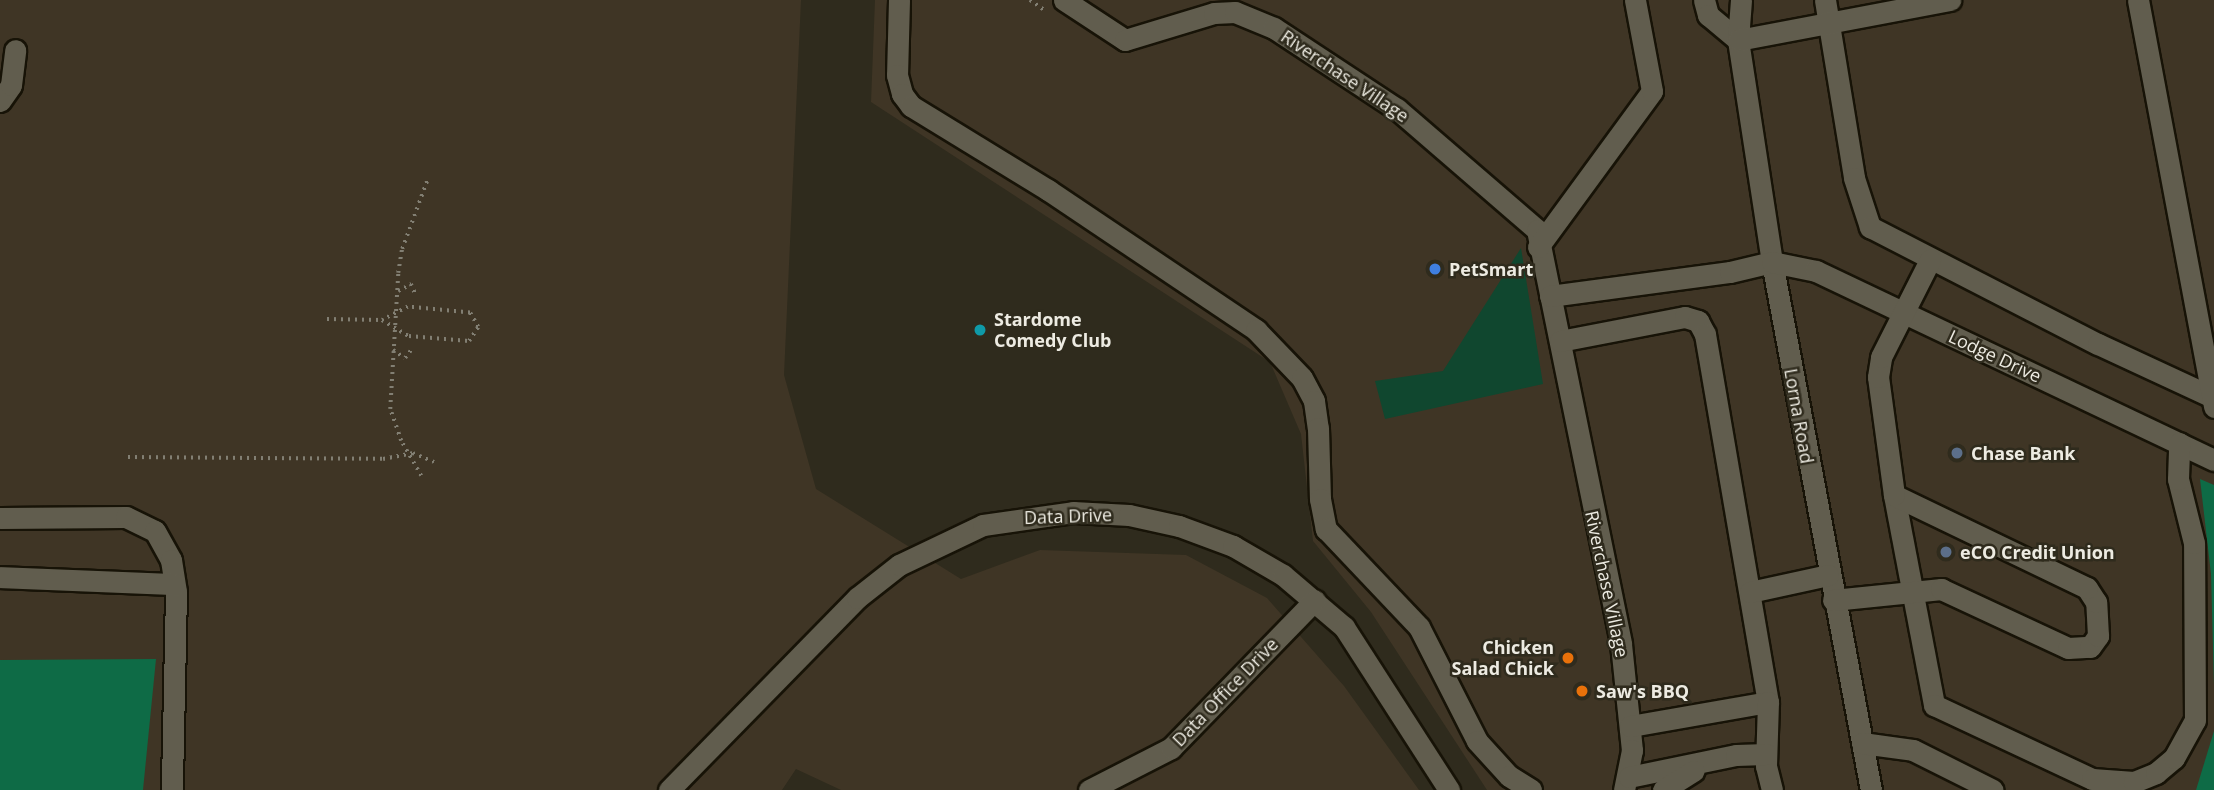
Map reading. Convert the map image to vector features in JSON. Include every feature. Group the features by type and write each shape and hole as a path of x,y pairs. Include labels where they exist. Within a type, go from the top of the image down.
{"street":[{"path":"899,0 897,75 902,94 911,106 1048,190 1256,330 1302,378 1314,401 1318,428 1320,499 1326,529 1419,627 1477,741 1509,776 1531,790"},
{"name":"Riverchase Village","path":"1064,0 1125,40 1214,13 1236,12 1274,28 1397,109 1537,230 1538,247 1560,341 1621,643 1630,726 1627,783"},
{"path":"1538,247 1653,91 1635,0"},
{"path":"1704,0 1708,15 1738,40 1950,0"},
{"name":"Lorna Road","path":"1741,0 1738,40 1772,262 1828,575 1871,790"},
{"path":"1825,0 1863,217 1879,234 2213,402"},
{"path":"2138,0 2213,402"},
{"path":"0,101 11,85 15,50"},
{"path":"1930,260 1881,357 1878,377 1894,495 1934,705 2092,779 2134,782 2156,773 2187,742 2194,720 2194,543 2178,479 2179,443"},
{"path":"1550,296 1730,272 1772,262"},
{"name":"Lodge Drive","path":"1772,262 1816,271 2179,443 2213,454"},
{"path":"1560,341 1685,317 1703,327 1768,702 1766,754 1772,790"},
{"path":"1833,600 1912,589 1959,593 2068,648 2090,647 2098,636 2096,602 2087,588 1894,495"},
{"name":"Data Drive","path":"669,790 857,598 899,565 983,525 1073,512 1129,515 1233,546 1315,600 1344,627 1449,790"},
{"path":"0,518 126,517 155,531 171,560 174,584 172,790"},
{"path":"1750,592 1828,575"},
{"path":"0,577 174,584"},
{"name":"Data Office Drive","path":"1089,790 1171,748 1315,600"},
{"path":"1630,726 1768,702"},
{"path":"1863,743 1913,750 1993,790"},
{"path":"1627,783 1702,762 1766,754"},
{"path":"1663,790 1702,762"},
{"path":"1949,768 1953,790"}],"path":[{"path":"421,476 408,453 390,409 402,249 428,178"},
{"path":"397,293 405,284 414,287 415,293"},
{"path":"327,319 382,320 408,307 470,313 478,327 469,341 409,336 382,320"},
{"path":"393,350 405,358 411,350"},
{"path":"128,457 383,459 408,453 422,454 434,462"}],"shaded area":[{"path":"0,0 801,0 784,375 816,489 961,579 1040,550 1186,555 1267,598 1344,686 1419,790 841,790 796,769 782,790 0,790"},
{"path":"875,0 2214,0 2214,790 1487,790 1371,612 1313,541 1301,434 1270,362 871,102"}],"green space":[{"path":"1521,248 1543,384 1385,419 1375,381 1443,371"},
{"path":"2200,479 2214,485 2214,685 2211,574"},
{"path":"156,659 143,790 0,790 0,660"},
{"path":"2214,731 2214,790 2196,790"}],"place":[{"name":"PetSmart","path":"1435,269"},
{"name":"Stardome Comedy Club","path":"980,330"},
{"name":"Chase Bank","path":"1957,453"},
{"name":"eCO Credit Union","path":"1946,552"},
{"name":"Chicken Salad Chick","path":"1568,658"},
{"name":"Saw's BBQ","path":"1582,691"}]}
